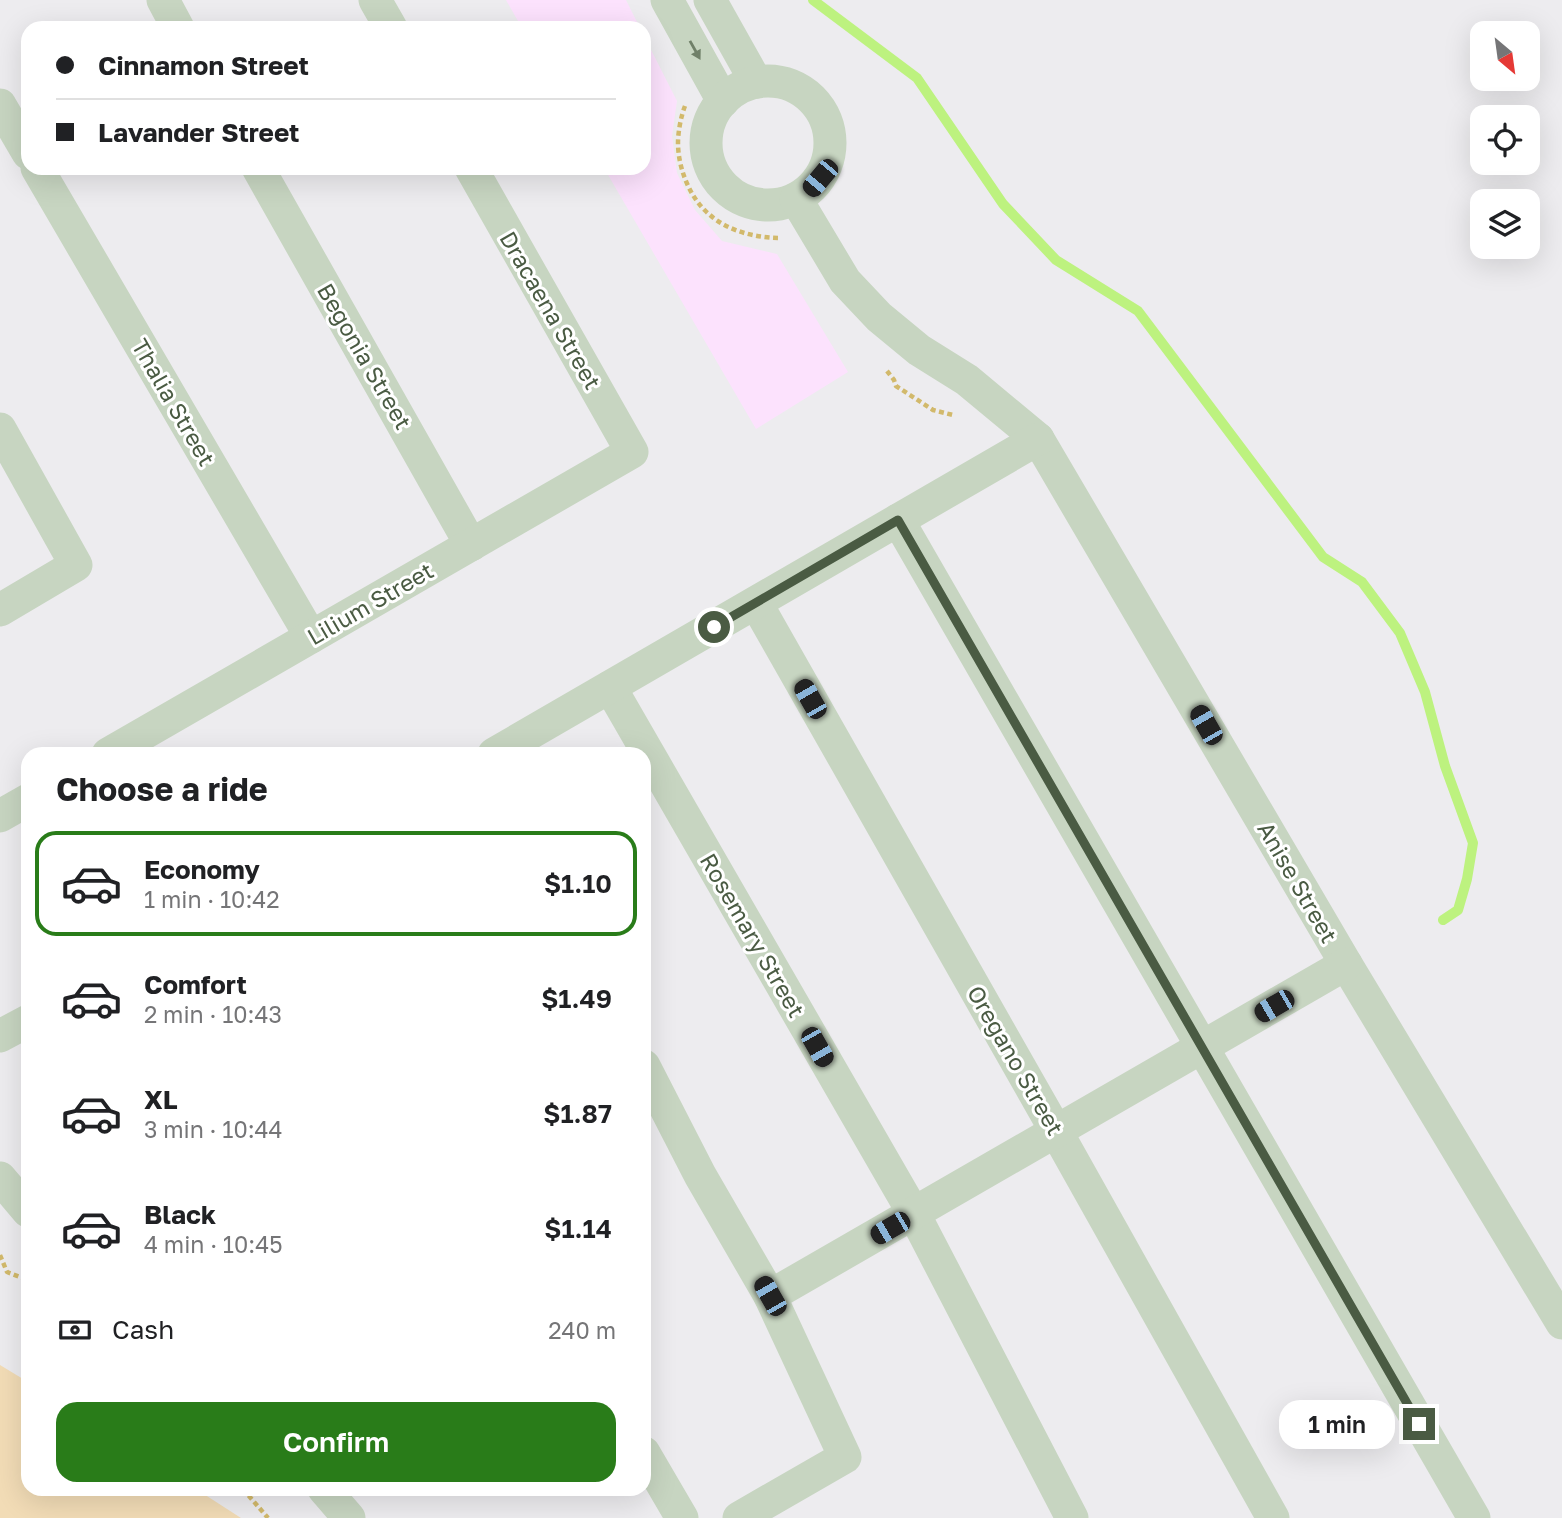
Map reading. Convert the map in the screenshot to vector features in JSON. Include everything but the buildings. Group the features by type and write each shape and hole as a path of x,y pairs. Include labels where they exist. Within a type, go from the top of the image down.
{"street":[{"path":"163,0 174,21"},
{"path":"375,0 387,21"},
{"path":"667,0 723,101"},
{"path":"710,0 756,82"},
{"path":"756,82 789,84 803,91 825,115 830,131 831,147 820,178 810,190 779,205 762,206 745,202 729,193 709,166 705,148 706,131 712,114 733,92 756,82"},
{"path":"0,105 21,141"},
{"name":"Thalia Street","path":"41,175 311,637"},
{"name":"Begonia Street","path":"262,175 471,545"},
{"name":"Dracaena Street","path":"475,175 632,452"},
{"name":"Anise Street","path":"796,199 845,281 879,317 919,350 967,380 1038,439 1346,964 1562,1323"},
{"path":"0,429 76,565 0,610"},
{"path":"506,747 1038,439"},
{"name":"Lilium Street","path":"120,747 632,452"},
{"path":"898,520 1474,1518"},
{"name":"Oregano Street","path":"756,603 1273,1518"},
{"name":"Rosemary Street","path":"610,687 645,747"},
{"name":"Rosemary Street","path":"651,758 914,1214 1071,1518"},
{"path":"0,816 21,804"},
{"path":"770,1296 1346,964"},
{"path":"0,1037 21,1025"},
{"path":"651,1080 700,1175 770,1296 845,1457 739,1518"},
{"path":"0,1178 21,1203"},
{"path":"651,1465 682,1518"}],"path":[{"path":"0,1255 7,1272 21,1277"},
{"path":"249,1496 268,1518"}],"shaded area":[{"path":"506,0 626,0 636,21 518,21"},
{"path":"651,50 677,101 672,136 677,173 695,210 722,241 777,254 848,372 756,429 608,175 651,175"},
{"path":"0,1365 21,1378 21,1496 207,1496 241,1518 0,1518"}],"waterway":[{"path":"813,0 917,78 1003,204 1056,260 1138,311 1323,557 1362,582 1400,633 1425,692 1445,766 1473,843 1458,910 1443,920"}],"route":[{"path":"714,627 898,520 1419,1424"}]}
